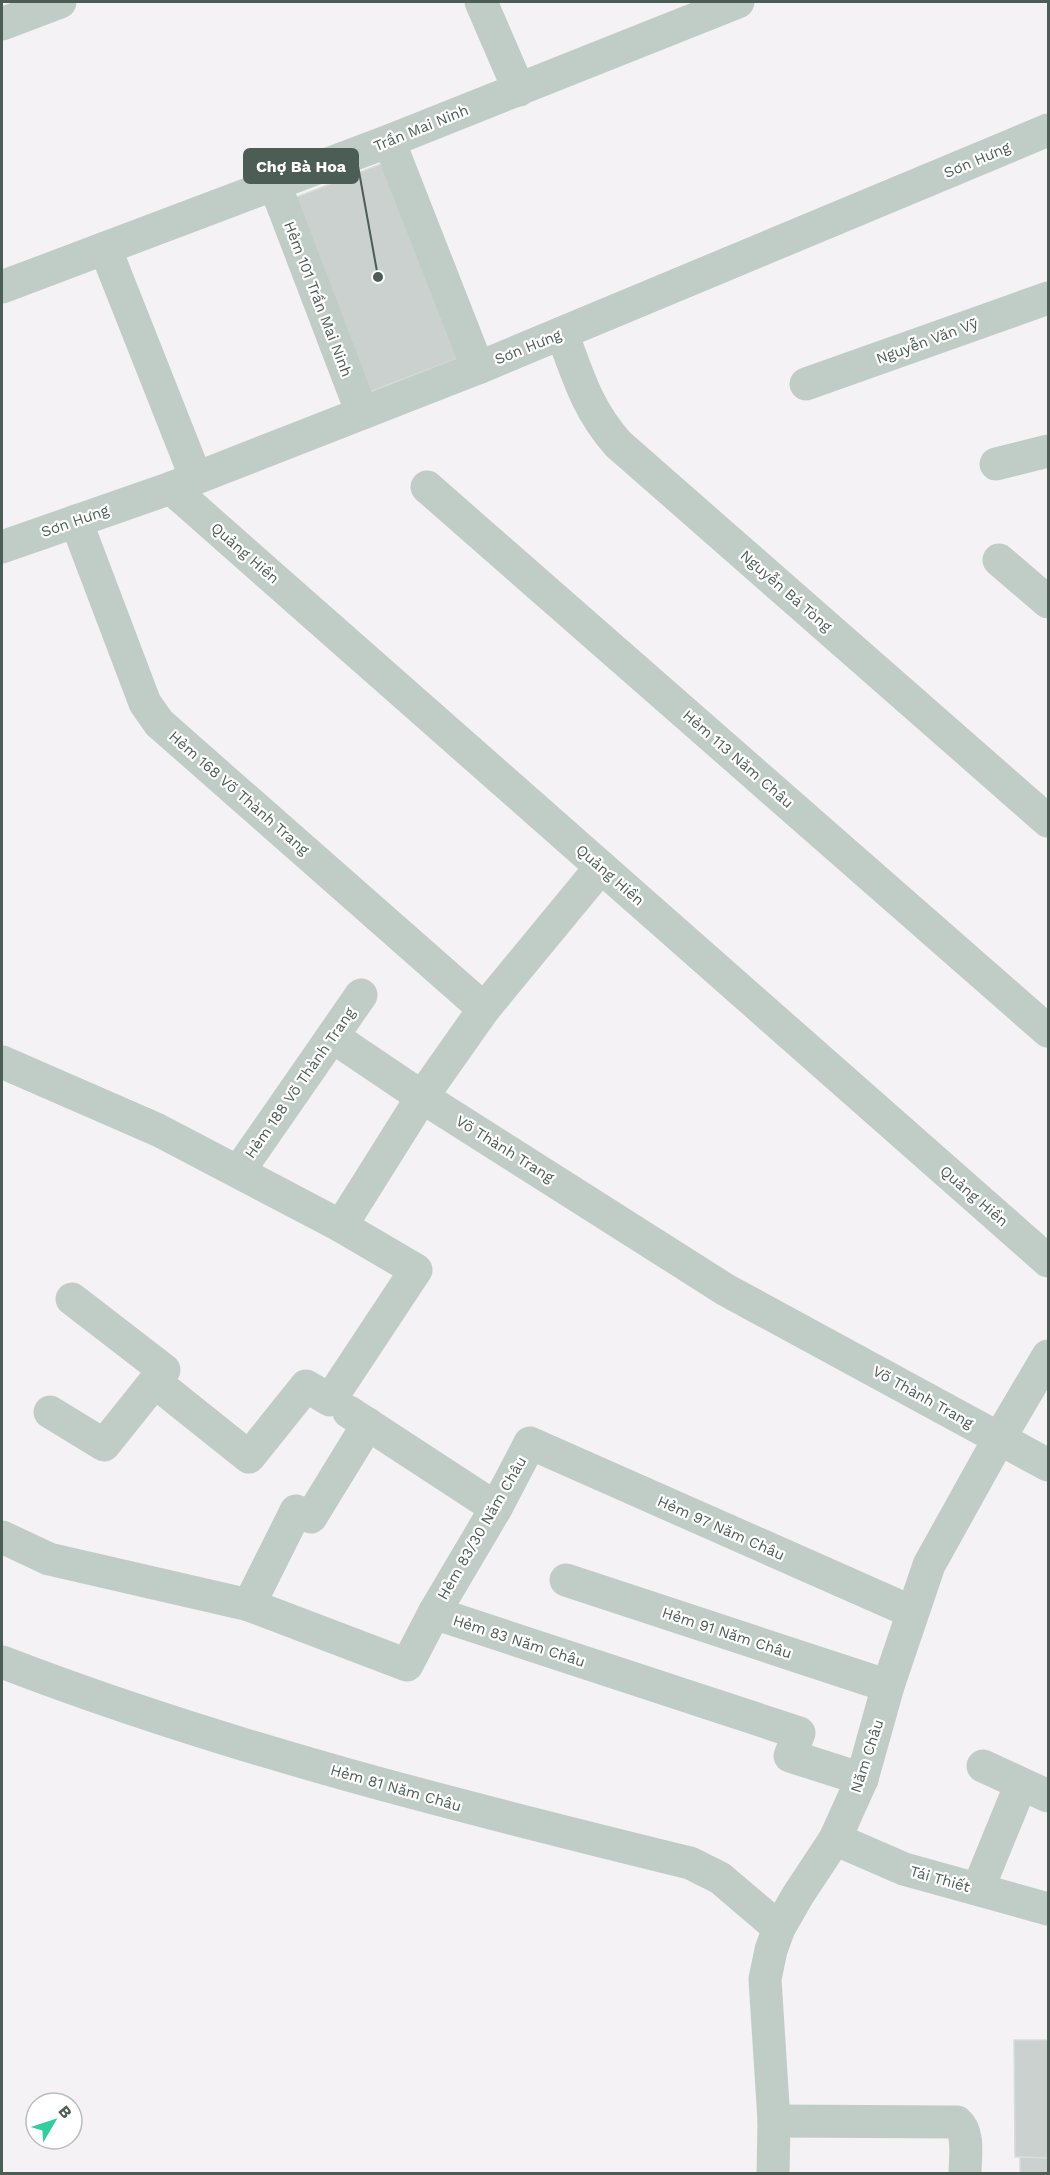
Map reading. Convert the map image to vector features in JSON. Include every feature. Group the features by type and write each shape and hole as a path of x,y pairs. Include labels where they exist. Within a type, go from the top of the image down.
{"street":[{"path":"2,24 60,2"},
{"path":"481,2 519,90"},
{"name":"Trần Mai Ninh","path":"2,287 389,141 730,3"},
{"name":"Sơn Hưng","path":"2,547 183,483 477,368 1048,130"},
{"path":"389,141 477,368"},
{"name":"Hẻm 101 Trần Mai Ninh","path":"274,185 362,413"},
{"name":"Quảng Hiền","path":"105,248 183,483 601,867 1048,1262"},
{"name":"Nguyễn Văn Vỹ","path":"806,384 1048,298"},
{"name":"Nguyễn Bá Tòng","path":"562,333 586,399 600,424 618,444 1048,821"},
{"path":"996,464 1048,451"},
{"name":"Hẻm 113 Năm Châu","path":"427,487 1048,1031"},
{"name":"Hẻm 168 Võ Thành Trang","path":"76,521 144,703 159,723 484,1009"},
{"path":"999,560 1048,603"},
{"path":"341,1226 422,1096 484,1009 601,867"},
{"name":"Hẻm 188 Võ Thành Trang","path":"239,1171 361,995"},
{"path":"333,1037 422,1096"},
{"path":"2,1062 158,1130 341,1226 416,1270 330,1400"},
{"name":"Võ Thành Trang","path":"422,1096 726,1290 1048,1465"},
{"path":"50,1412 104,1445 164,1370 72,1299"},
{"name":"Năm Châu","path":"773,2174 774,2121 765,1979 771,1950 779,1928 798,1895 835,1839 862,1779 888,1686 929,1565 999,1438 1048,1356"},
{"path":"154,1382 249,1457 306,1386 496,1508"},
{"path":"249,1605 296,1511 311,1517 368,1424"},
{"name":"Hẻm 83/30 Năm Châu","path":"434,1613 496,1508 530,1443"},
{"name":"Hẻm 97 Năm Châu","path":"530,1443 912,1612"},
{"name":"Hẻm 83 Năm Châu","path":"2,1537 49,1559 249,1605 407,1665 434,1613 799,1733 790,1756 862,1779"},
{"name":"Hẻm 91 Năm Châu","path":"567,1580 888,1686"},
{"name":"Hẻm 81 Năm Châu","path":"2,1662 231,1742 449,1803 690,1863 720,1878 779,1928"},
{"path":"978,1889 1035,1790 983,1766"},
{"name":"Tái Thiết","path":"835,1839 904,1869 1048,1909"},
{"path":"774,2121 957,2122 963,2127 965,2134 965,2174"}],"building":[{"path":"391,160 467,355 365,394 289,200"},
{"path":"1014,2040 1048,2040 1048,2158 1015,2157"},
{"path":"1020,2157 1048,2158 1048,2174 1020,2174"}],"place":[{"name":"Chợ Bà Hoa","path":"378,277"}]}
